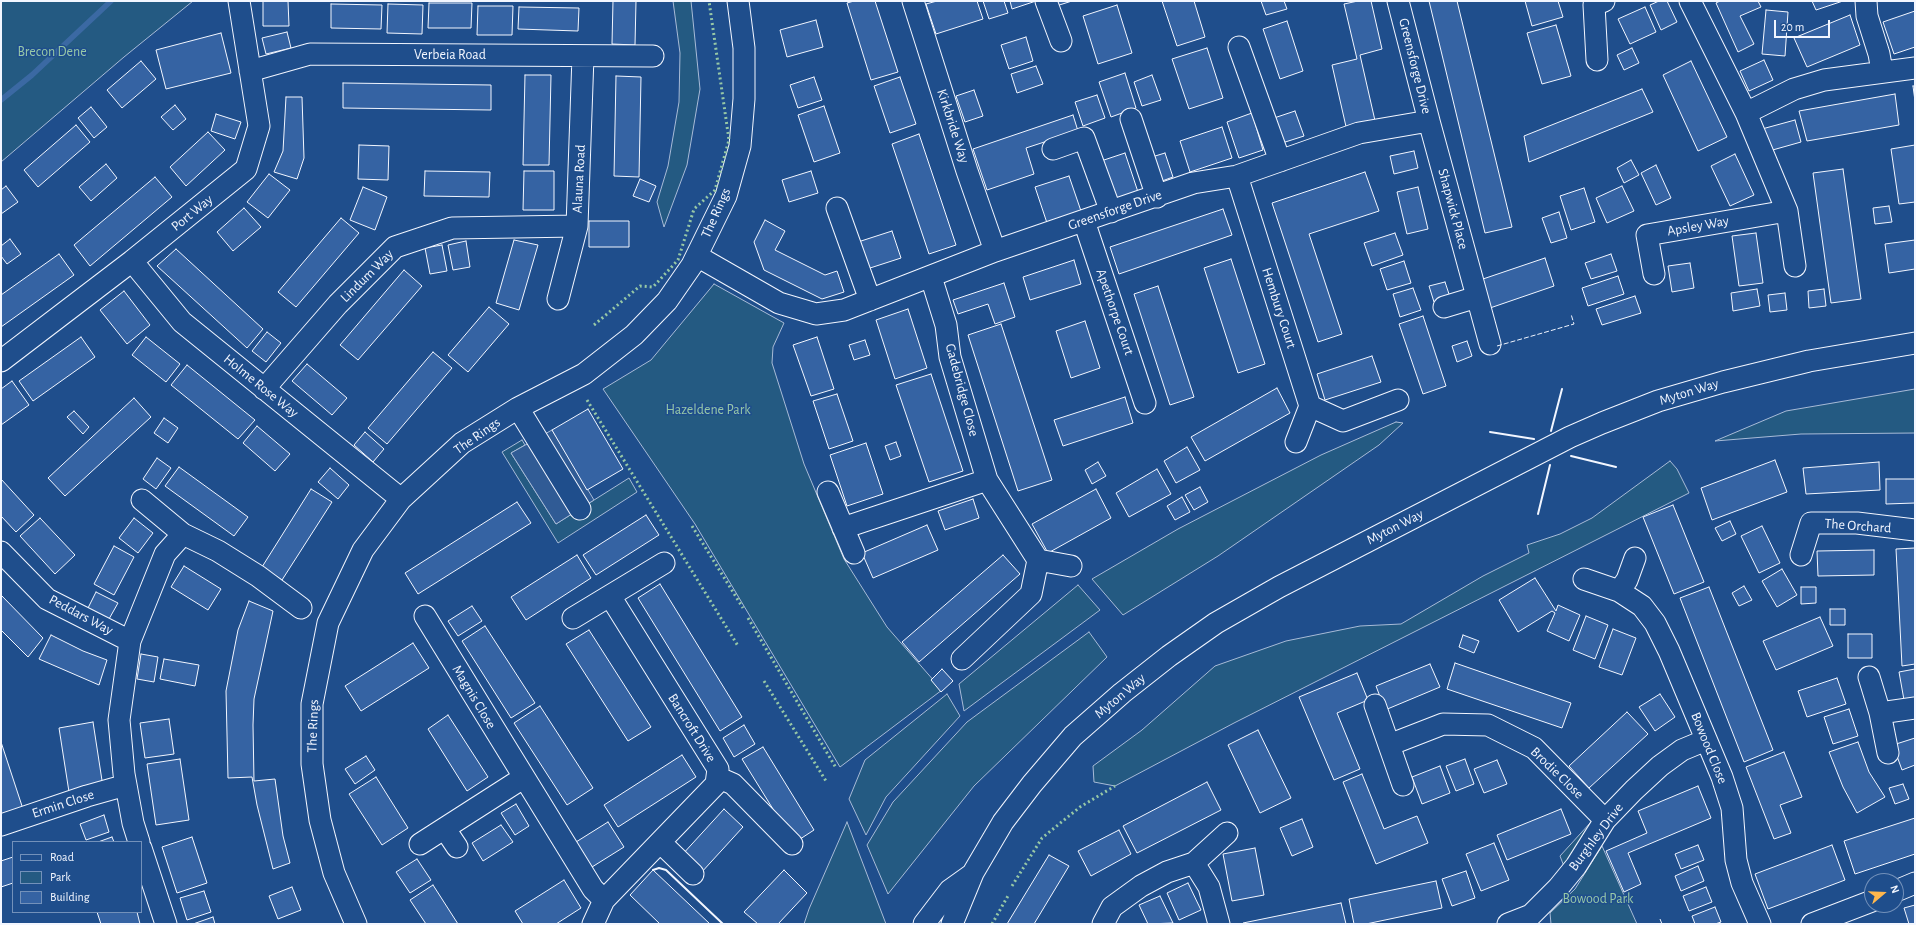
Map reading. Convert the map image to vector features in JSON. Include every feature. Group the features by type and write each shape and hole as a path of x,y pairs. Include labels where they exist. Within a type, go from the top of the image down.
{"street":[{"name":"Port Way","path":"1,361 132,261 246,169 259,126 238,1"},
{"name":"The Rings","path":"356,924 334,873 320,820 312,764 312,704 328,623 363,550 401,499 462,444 518,408 584,374 634,335 667,301 692,265 726,196 740,146 744,99 744,48 738,1"},
{"name":"Kirkbride Way","path":"913,1 994,251"},
{"path":"1046,1 1061,41"},
{"name":"Greensforge Drive","path":"697,256 779,303 816,314 844,310 994,251 1157,197 1193,183 1237,176 1359,133 1429,121 1398,1"},
{"path":"1597,60 1594,5 1604,1"},
{"path":"1690,1 1746,113 1787,211 1795,266"},
{"path":"1866,1 1867,16 1879,54 1882,72"},
{"path":"1239,47 1280,161"},
{"name":"Verbeia Road","path":"250,71 310,54 653,56"},
{"name":"Alauna Road","path":"558,299 577,226 582,123 583,56"},
{"path":"1746,113 1794,88 1824,80 1915,68"},
{"path":"1131,119 1157,197"},
{"name":"Shapwick Place","path":"1429,121 1490,344"},
{"path":"1053,150 1084,138 1111,212"},
{"name":"Hembury Court","path":"1237,176 1310,406"},
{"path":"837,208 870,300"},
{"name":"Apsley Way","path":"1654,274 1647,235 1787,211"},
{"name":"Apethorpe Court","path":"1084,221 1145,403"},
{"name":"Lindum Way","path":"264,389 338,304 394,247 452,228 577,226"},
{"name":"Holme Rose Way","path":"132,261 182,322 401,499"},
{"name":"Gadebridge Close","path":"931,277 946,325 950,357 987,480 1038,560"},
{"path":"1444,307 1477,297"},
{"name":"Myton Way","path":"952,921 973,873 1003,822 1032,784 1073,736 1122,693 1169,656 1216,623 1279,588 1526,459 1602,423 1658,401 1722,382 1809,361 1915,343"},
{"path":"1296,442 1310,406 1343,421 1398,400"},
{"path":"518,408 580,509"},
{"path":"844,528 987,480"},
{"path":"828,492 854,554"},
{"path":"142,500 184,534 218,551 258,576 301,608"},
{"name":"The Orchard","path":"1801,555 1811,523 1857,523 1915,530"},
{"path":"139,841 132,823 119,720 130,641 165,554 184,534"},
{"name":"Peddars Way","path":"1,552 47,598 130,641"},
{"path":"1619,591 1627,580 1635,558"},
{"path":"962,659 1032,594 1038,560 1071,566"},
{"path":"573,618 664,563"},
{"name":"Bowood Close","path":"1584,579 1619,591 1642,606 1655,623 1669,651 1722,777 1732,808 1736,860 1742,883 1760,924"},
{"name":"Bancroft Drive","path":"593,924 604,900 716,784 718,769 610,596"},
{"name":"Magnis Close","path":"425,616 593,890 604,900"},
{"path":"1869,677 1880,713 1888,753"},
{"path":"1375,705 1403,785"},
{"path":"1880,713 1915,708"},
{"name":"Brodie Close","path":"1389,745 1443,724 1488,726 1534,748 1605,820"},
{"name":"Burghley Drive","path":"1508,924 1533,919 1576,866 1605,820 1660,766 1682,750 1706,740"},
{"path":"717,777 733,784 792,844"},
{"path":"420,844 523,778"},
{"name":"Ermin Close","path":"1,825 87,796 126,785"},
{"path":"445,829 457,847"},
{"path":"1103,924 1112,907 1141,886 1167,872 1194,863 1227,833"},
{"path":"660,842 693,874"},
{"path":"142,851 166,924"},
{"path":"1194,863 1209,887 1219,924"},
{"name":"Myton Way","path":"924,924 950,890 973,873"},
{"path":"1904,888 1915,883"},
{"path":"1812,924 1864,903"}],"green space":[{"name":"Brecon Dene","path":"1,1 193,1 124,57 1,162"},
{"path":"673,1 691,1 700,89 687,165 664,227 657,202 668,166 679,102 680,53"},
{"name":"Hazeldene Park","path":"714,284 784,323 773,347 772,363 804,464 844,559 887,627 942,690 840,767 695,524 603,389 651,360"},
{"path":"1915,389 1915,433 1801,434 1715,441 1786,411"},
{"path":"1396,422 1403,423 1379,445 1218,556 1123,615 1092,579 1178,529 1321,455"},
{"path":"522,440 525,445 511,453 556,524 629,478 637,492 558,543 502,452"},
{"path":"1670,461 1677,469 1689,493 1234,723 1115,786 1094,782 1093,766 1142,730 1215,666 1286,641 1360,626 1401,624 1483,576 1529,553 1527,545 1560,534 1592,518"},
{"path":"1078,585 1100,610 964,711 959,684"},
{"path":"1089,632 1107,657 974,786 888,894 867,845 893,802 967,722"},
{"path":"947,694 960,716 886,797 866,835 849,799 865,760"},
{"path":"847,822 886,924 804,924 809,909"},
{"path":"1591,822 1589,833 1565,869 1560,856"},
{"name":"Bowood Park","path":"1602,846 1637,924 1551,924 1550,913 1575,889"}],"shaded area":[{"path":"552,430 594,500 556,524 511,453"}],"building":[{"path":"263,1 288,1 289,26 263,26"},
{"path":"613,1 636,1 635,45 612,44"},
{"path":"854,1 875,1 898,72 871,80 847,3"},
{"path":"937,1 977,1 983,19 936,34 926,4"},
{"path":"983,1 1004,1 1008,13 989,19"},
{"path":"1010,1 1036,1 1012,9"},
{"path":"1051,1 1072,1 1053,7"},
{"path":"1162,1 1194,1 1205,37 1177,46"},
{"path":"1261,1 1284,1 1287,9 1266,15"},
{"path":"1358,1 1371,1 1382,49 1360,55 1376,125 1347,131 1332,65 1357,59 1344,4"},
{"path":"1429,1 1457,1 1512,227 1485,233"},
{"path":"1525,1 1558,1 1563,17 1532,26"},
{"path":"1659,1 1667,1 1677,22 1661,30 1650,5"},
{"path":"1720,1 1758,1 1761,7 1740,16 1754,44 1738,52 1716,3"},
{"path":"1812,1 1843,1 1816,10"},
{"path":"429,3 472,3 471,28 428,28"},
{"path":"331,4 382,5 381,29 331,28"},
{"path":"388,4 423,5 422,34 387,33"},
{"path":"1117,5 1132,53 1098,64 1083,16"},
{"path":"478,6 513,6 512,35 477,35"},
{"path":"519,7 579,8 578,31 518,29"},
{"path":"1645,7 1656,32 1630,44 1618,19"},
{"path":"1766,10 1788,12 1785,56 1762,54"},
{"path":"1915,11 1915,47 1894,54 1883,22"},
{"path":"1850,15 1860,45 1807,67 1794,38"},
{"path":"816,20 823,47 787,57 780,30"},
{"path":"1287,21 1303,71 1280,79 1263,29"},
{"path":"1556,25 1571,76 1542,84 1527,33"},
{"path":"287,32 291,48 266,54 262,38"},
{"path":"221,33 231,73 166,89 156,50"},
{"path":"1026,37 1033,61 1009,69 1001,45"},
{"path":"1207,48 1223,98 1189,109 1172,59"},
{"path":"1632,48 1639,63 1624,70 1617,55"},
{"path":"1764,60 1773,80 1749,91 1740,71"},
{"path":"141,61 156,79 122,108 107,90"},
{"path":"1691,61 1727,137 1698,151 1663,75"},
{"path":"1036,66 1043,84 1017,93 1011,74"},
{"path":"1125,73 1136,108 1111,117 1099,82"},
{"path":"525,75 551,75 549,165 523,165"},
{"path":"1152,75 1161,100 1142,106 1134,82"},
{"path":"616,76 641,77 639,177 614,176"},
{"path":"814,77 822,100 798,108 790,85"},
{"path":"900,77 916,124 890,133 874,86"},
{"path":"343,83 491,85 491,110 343,108"},
{"path":"1913,86 1915,86 1915,101"},
{"path":"1642,89 1653,112 1529,162 1524,136"},
{"path":"974,90 983,116 965,122 956,96"},
{"path":"1895,94 1899,125 1807,141 1799,111"},
{"path":"1097,95 1105,118 1083,126 1075,102"},
{"path":"286,97 302,97 304,158 297,179 274,172 283,151"},
{"path":"175,105 186,119 173,130 161,117"},
{"path":"824,106 840,153 814,162 798,115"},
{"path":"91,107 107,127 94,138 78,118"},
{"path":"1295,111 1304,136 1279,144 1271,119"},
{"path":"1252,113 1263,150 1239,158 1227,122"},
{"path":"216,114 241,122 235,139 211,131"},
{"path":"1073,115 1078,131 1026,148 1034,174 987,190 973,149"},
{"path":"1795,120 1801,142 1769,151 1762,129"},
{"path":"76,125 90,142 38,187 24,170"},
{"path":"1222,127 1232,158 1190,172 1180,141"},
{"path":"208,132 225,150 186,186 170,167"},
{"path":"919,134 956,245 929,254 892,144"},
{"path":"359,145 389,146 388,180 358,179"},
{"path":"1915,145 1915,202 1899,204 1891,149"},
{"path":"1414,151 1418,168 1394,174 1390,156"},
{"path":"1125,153 1138,192 1108,202 1095,163"},
{"path":"1165,153 1173,177 1151,185 1142,160"},
{"path":"1735,154 1754,195 1730,206 1711,166"},
{"path":"1631,160 1639,175 1624,183 1617,168"},
{"path":"106,164 117,178 91,201 79,187"},
{"path":"1656,165 1671,198 1656,205 1641,173"},
{"path":"1843,169 1861,299 1831,303 1813,173"},
{"path":"425,171 490,172 489,197 424,196"},
{"path":"524,171 554,171 554,210 523,210"},
{"path":"811,171 818,193 789,202 782,180"},
{"path":"1365,172 1379,211 1309,234 1342,334 1318,342 1272,203"},
{"path":"269,174 290,190 268,218 247,202"},
{"path":"1069,176 1081,211 1047,223 1035,187"},
{"path":"155,177 172,197 90,266 74,245"},
{"path":"640,179 656,186 649,202 633,196"},
{"path":"6,186 18,202 1,214 1,190"},
{"path":"1622,186 1634,211 1607,223 1596,198"},
{"path":"363,187 387,197 375,230 350,220"},
{"path":"1418,187 1428,229 1407,234 1397,192"},
{"path":"1584,188 1595,222 1571,230 1560,196"},
{"path":"1889,206 1892,222 1875,224 1873,208"},
{"path":"244,208 261,227 233,251 217,232"},
{"path":"1223,209 1232,235 1119,274 1110,247"},
{"path":"1559,212 1567,238 1551,243 1542,218"},
{"path":"341,218 359,233 296,307 278,292"},
{"path":"765,220 785,231 775,250 825,275 837,271 844,292 822,299 764,270 754,242"},
{"path":"589,221 629,221 629,247 589,247"},
{"path":"892,231 901,258 867,269 858,242"},
{"path":"1395,233 1403,255 1372,266 1364,243"},
{"path":"1756,233 1763,283 1739,286 1732,236"},
{"path":"10,239 21,254 7,264 1,256 1,246"},
{"path":"514,240 538,245 519,310 496,303"},
{"path":"1915,240 1915,269 1889,273 1885,244"},
{"path":"466,241 470,267 453,270 448,245"},
{"path":"442,245 447,271 430,274 425,248"},
{"path":"176,249 263,329 247,348 157,266"},
{"path":"59,254 74,275 1,327 1,295"},
{"path":"1611,254 1617,271 1591,279 1585,263"},
{"path":"1545,258 1554,286 1490,308 1480,280"},
{"path":"1231,259 1265,364 1238,373 1204,268"},
{"path":"1074,260 1081,284 1030,300 1023,277"},
{"path":"1404,261 1411,283 1387,290 1380,269"},
{"path":"1690,263 1694,288 1672,292 1668,266"},
{"path":"404,270 422,286 358,360 340,345"},
{"path":"1618,276 1624,294 1588,306 1582,288"},
{"path":"1445,282 1450,297 1434,302 1429,286"},
{"path":"1004,283 1015,317 995,324 988,304 958,314 953,300"},
{"path":"1158,286 1194,397 1170,405 1134,294"},
{"path":"1413,288 1421,310 1400,317 1393,294"},
{"path":"1757,289 1760,306 1733,311 1731,293"},
{"path":"1824,289 1826,306 1809,308 1808,291"},
{"path":"124,291 150,325 127,344 100,310"},
{"path":"1785,293 1787,310 1770,312 1768,295"},
{"path":"1635,296 1641,313 1602,325 1596,309"},
{"path":"489,307 509,324 468,372 448,355"},
{"path":"908,309 927,368 895,379 876,320"},
{"path":"1423,316 1446,386 1423,394 1399,324"},
{"path":"1085,321 1100,368 1071,378 1056,331"},
{"path":"1001,324 1052,480 1018,491 968,335"},
{"path":"267,332 281,343 266,362 252,351"},
{"path":"81,337 95,357 33,401 19,381"},
{"path":"146,337 180,364 166,382 132,355"},
{"path":"817,337 834,389 811,396 793,345"},
{"path":"865,340 870,355 854,360 849,345"},
{"path":"1467,341 1472,356 1457,362 1452,346"},
{"path":"433,352 452,368 387,444 368,428"},
{"path":"1372,356 1381,382 1325,400 1317,374"},
{"path":"307,364 347,398 332,415 292,381"},
{"path":"187,365 255,420 238,439 171,385"},
{"path":"931,374 963,471 929,482 896,385"},
{"path":"12,381 29,405 1,425 1,389"},
{"path":"1277,388 1290,413 1205,461 1191,437"},
{"path":"837,394 853,441 829,449 813,401"},
{"path":"1125,397 1133,423 1063,446 1054,420"},
{"path":"134,398 151,417 65,496 48,478"},
{"path":"588,409 623,469 587,490 552,430"},
{"path":"74,411 89,427 83,434 67,417"},
{"path":"164,418 178,428 168,443 154,433"},
{"path":"257,426 290,454 275,471 243,443"},
{"path":"365,432 384,449 373,462 354,445"},
{"path":"896,442 901,456 890,460 885,446"},
{"path":"866,443 883,494 847,506 830,455"},
{"path":"1187,447 1200,470 1176,483 1164,461"},
{"path":"157,458 171,468 156,489 143,479"},
{"path":"1775,460 1787,492 1712,520 1701,488"},
{"path":"1098,462 1106,476 1092,484 1085,470"},
{"path":"1879,462 1880,490 1806,494 1803,468"},
{"path":"179,467 248,517 234,536 165,486"},
{"path":"330,468 349,485 338,499 318,482"},
{"path":"1157,469 1171,494 1129,517 1116,493"},
{"path":"1,479 34,515 16,532 1,516"},
{"path":"1886,479 1915,479 1915,503 1886,504"},
{"path":"1200,487 1208,502 1194,510 1185,495"},
{"path":"311,489 332,502 282,580 262,567"},
{"path":"1096,489 1111,518 1048,553 1032,524"},
{"path":"1182,497 1190,512 1175,520 1167,506"},
{"path":"973,499 979,518 945,530 938,511"},
{"path":"517,502 531,523 418,594 405,573"},
{"path":"1673,505 1704,582 1674,594 1643,517"},
{"path":"646,515 659,535 596,575 583,555"},
{"path":"40,518 75,555 55,574 20,536"},
{"path":"134,518 153,533 138,553 119,538"},
{"path":"1730,521 1736,534 1722,541 1715,528"},
{"path":"927,525 938,550 873,578 862,553"},
{"path":"1762,526 1780,563 1759,573 1741,536"},
{"path":"114,546 134,557 114,595 94,584"},
{"path":"1915,548 1915,664 1902,666 1896,549"},
{"path":"1874,550 1874,575 1818,576 1817,551"},
{"path":"577,555 591,578 526,620 511,597"},
{"path":"1003,555 1020,574 919,662 902,642"},
{"path":"184,566 221,589 208,610 171,587"},
{"path":"1782,569 1797,595 1777,607 1762,581"},
{"path":"1535,578 1556,611 1558,605 1580,615 1569,641 1547,631 1555,613 1552,611 1518,632 1499,600"},
{"path":"660,584 742,717 720,731 638,598"},
{"path":"1744,586 1752,600 1739,606 1732,593"},
{"path":"1709,587 1773,750 1744,762 1680,598"},
{"path":"1801,587 1816,587 1816,603 1801,604"},
{"path":"96,592 118,603 109,619 88,608"},
{"path":"1,595 43,638 28,657 1,630"},
{"path":"249,601 273,611 254,699 253,725 254,781 275,779 283,836 290,863 273,869 257,805 252,777 228,778 226,691 238,630"},
{"path":"472,606 482,621 458,636 448,621"},
{"path":"1830,609 1845,609 1845,625 1830,625"},
{"path":"1586,616 1608,625 1595,659 1573,650"},
{"path":"1820,617 1833,646 1776,670 1763,641"},
{"path":"485,626 535,703 511,718 462,641"},
{"path":"1613,629 1636,638 1622,675 1599,667"},
{"path":"589,630 651,727 628,741 566,644"},
{"path":"1848,634 1872,634 1872,658 1848,658"},
{"path":"51,635 83,651 107,660 99,685 39,659"},
{"path":"1463,635 1479,641 1474,653 1459,647"},
{"path":"413,643 429,668 361,711 345,686"},
{"path":"141,654 158,657 154,682 137,679"},
{"path":"164,659 199,665 195,686 160,679"},
{"path":"1455,663 1571,703 1562,728 1447,689"},
{"path":"1430,664 1440,687 1385,710 1376,686"},
{"path":"942,669 953,681 941,692 931,680"},
{"path":"1915,669 1915,698 1904,700 1899,672"},
{"path":"1357,673 1368,700 1337,713 1360,769 1334,780 1299,697"},
{"path":"1837,678 1846,704 1807,717 1798,691"},
{"path":"1660,694 1675,717 1655,731 1639,707"},
{"path":"540,706 593,788 567,805 514,723"},
{"path":"1849,709 1858,736 1833,744 1824,717"},
{"path":"1627,712 1648,734 1589,788 1569,766"},
{"path":"448,715 488,777 467,791 428,729"},
{"path":"169,719 174,754 145,758 140,723"},
{"path":"93,722 103,787 69,792 59,728"},
{"path":"744,725 755,744 734,757 723,738"},
{"path":"1258,730 1291,798 1260,813 1228,745"},
{"path":"1915,738 1915,765 1902,770 1893,745"},
{"path":"1,742 23,809 1,816"},
{"path":"1858,742 1869,772 1885,797 1857,813 1843,787 1829,752"},
{"path":"763,747 814,830 794,843 742,759"},
{"path":"1784,752 1802,797 1780,805 1791,833 1774,839 1746,767"},
{"path":"682,755 696,777 618,827 604,805"},
{"path":"366,756 375,770 355,784 345,769"},
{"path":"180,759 189,820 156,825 147,764"},
{"path":"1465,759 1474,784 1456,791 1446,766"},
{"path":"1497,760 1507,784 1484,793 1474,769"},
{"path":"1440,766 1450,793 1422,804 1412,777"},
{"path":"1362,774 1384,829 1417,816 1428,843 1376,864 1343,782"},
{"path":"376,777 408,828 382,845 349,794"},
{"path":"1207,782 1221,810 1137,853 1123,826"},
{"path":"1903,784 1909,799 1895,804 1889,788"},
{"path":"1698,786 1711,818 1628,853 1641,884 1624,892 1606,851 1647,833 1638,811"},
{"path":"516,804 529,826 515,835 501,813"},
{"path":"724,809 743,827 700,874 681,856"},
{"path":"1561,809 1571,834 1507,860 1497,835"},
{"path":"104,815 109,832 86,840 80,824"},
{"path":"1915,818 1915,854 1855,874 1844,841"},
{"path":"1302,819 1313,847 1292,856 1280,828"},
{"path":"608,822 624,847 592,867 576,842"},
{"path":"501,825 513,842 483,861 472,843"},
{"path":"1119,830 1131,854 1091,876 1078,851"},
{"path":"112,837 114,841 101,841"},
{"path":"192,837 207,883 177,893 162,847"},
{"path":"1494,843 1509,880 1481,891 1466,854"},
{"path":"1698,845 1704,860 1681,869 1675,854"},
{"path":"1832,845 1845,880 1768,909 1755,874"},
{"path":"1255,848 1264,895 1232,901 1223,854"},
{"path":"1049,855 1069,866 1034,924 1007,924"},
{"path":"12,857 12,883 1,887 1,861"},
{"path":"417,859 431,880 410,893 396,872"},
{"path":"1698,866 1704,881 1681,891 1675,876"},
{"path":"653,870 710,924 660,924 630,895"},
{"path":"784,870 807,893 778,924 758,924 744,912"},
{"path":"1466,871 1475,898 1452,906 1442,879"},
{"path":"564,880 581,908 556,924 523,924 515,911"},
{"path":"1436,881 1442,908 1366,924 1354,924 1349,899"},
{"path":"1188,883 1201,910 1179,920 1167,893"},
{"path":"433,885 458,924 426,924 410,900"},
{"path":"292,887 301,910 278,919 269,896"},
{"path":"1706,887 1712,902 1689,911 1683,896"},
{"path":"204,891 211,912 187,920 180,898"},
{"path":"1160,896 1173,923 1148,924 1139,905"},
{"path":"1341,903 1346,924 1243,924 1243,923"},
{"path":"1915,905 1915,924 1909,924 1904,908"},
{"path":"1715,907 1721,922 1715,924 1695,924 1692,916"},
{"path":"97,913 137,913 140,924 101,924"},
{"path":"213,917 215,924 193,924"}],"waterway":[{"path":"1,100 32,75 111,1"}],"hedge":[{"path":"594,325 640,286 653,287 678,260 694,209 715,190 729,140 709,1"},
{"path":"587,400 738,646"},
{"path":"692,526 743,608"},
{"path":"748,618 836,768"},
{"path":"764,681 826,781"},
{"path":"1012,886 1042,838 1080,807 1115,786"},
{"path":"992,924 1009,894"}],"fence":[{"path":"1497,346 1574,324 1571,314"},
{"path":"1660,919 1662,924"}],"wall":[{"path":"1551,431 1562,389"},
{"path":"1490,432 1534,439"},
{"path":"1571,456 1616,467"},
{"path":"1538,514 1550,465"},
{"path":"653,870 659,868 666,870 723,924"}]}
